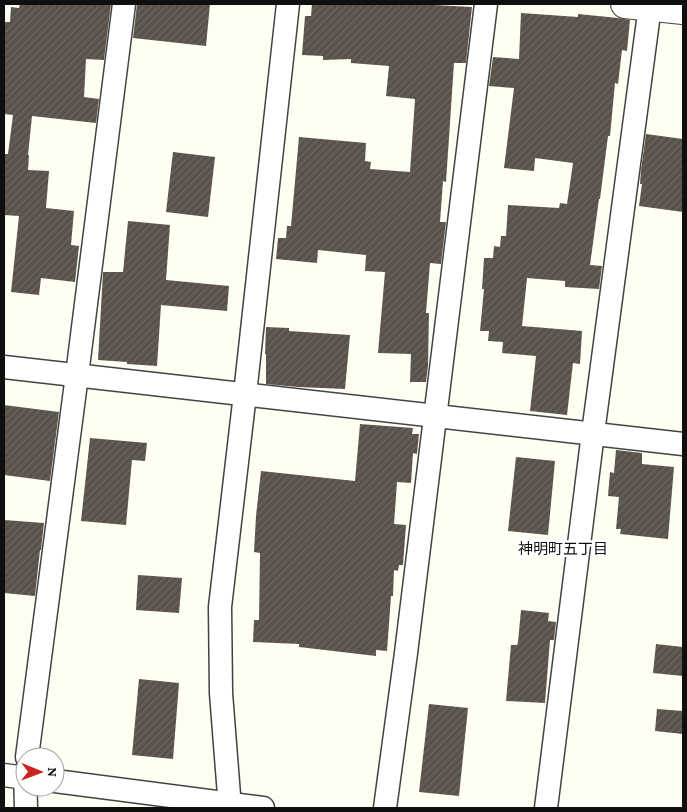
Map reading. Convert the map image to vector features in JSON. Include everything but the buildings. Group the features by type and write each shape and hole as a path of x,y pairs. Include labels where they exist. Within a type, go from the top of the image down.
{"street":[{"path":"28,747 124,4"},
{"path":"230,806 221,693 220,607 288,4"},
{"path":"385,808 486,4"},
{"path":"546,808 592,433 638,5 683,10"},
{"path":"4,367 683,444"},
{"path":"65,783 230,806 263,808"}],"district":[{"name":"神明町五丁目","path":"563,549"}]}
